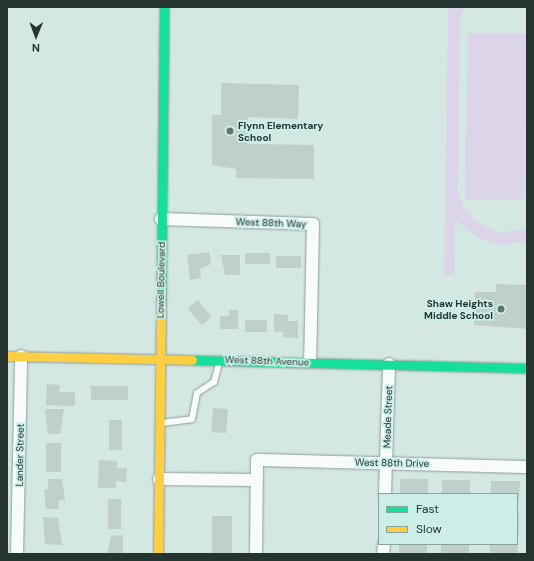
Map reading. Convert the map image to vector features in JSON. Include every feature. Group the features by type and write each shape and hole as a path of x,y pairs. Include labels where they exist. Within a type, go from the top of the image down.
{"street":[{"name":"Lowell Boulevard","path":"158,554 164,7"},
{"name":"West 88th Way","path":"161,220 313,224 310,362"},
{"name":"West 88th Avenue","path":"7,356 160,358 527,368"},
{"name":"Lander Street","path":"17,554 21,356"},
{"name":"Meade Street","path":"385,493 389,364"},
{"name":"West 88th Drive","path":"257,480 257,460 527,467"},
{"path":"159,479 257,480 256,554"}],"lane":[{"path":"159,423 192,419 196,393 214,382 219,360"}],"shaded area":[{"path":"448,7 465,7 460,16 458,191 463,207 474,220 500,233 527,229 527,241 498,245 480,239 455,220 454,275 444,275"},
{"path":"468,33 527,34 524,200 465,199"}],"building":[{"name":"Flynn Elementary School","path":"221,83 299,85 298,119 248,117 248,144 314,145 314,179 236,178 236,169 212,165 212,115 221,115"},
{"path":"209,252 211,264 200,269 201,278 190,280 187,255"},
{"path":"245,253 270,253 270,264 245,264"},
{"path":"221,255 240,255 240,275 225,275"},
{"path":"276,256 301,256 301,268 276,268"},
{"name":"Shaw Heights Middle School","path":"496,284 527,285 527,329 474,325 475,292 496,292"},
{"path":"198,300 212,317 202,325 188,308"},
{"path":"229,310 238,310 238,329 220,329 220,316 229,316"},
{"path":"274,314 288,315 288,321 298,321 298,338 283,337 283,332 274,332"},
{"path":"245,320 267,320 267,332 245,332"},
{"path":"47,384 60,385 59,392 75,392 75,406 46,405"},
{"path":"91,386 128,386 128,400 91,400"},
{"path":"213,408 228,409 226,433 211,432"},
{"path":"45,409 64,409 60,434 48,434"},
{"path":"109,420 122,420 122,450 109,450"},
{"path":"46,443 61,443 61,472 46,472"},
{"path":"99,460 117,461 117,468 127,468 126,482 116,481 116,488 98,488"},
{"path":"48,479 62,479 65,500 59,500 59,509 46,509 44,490 48,489"},
{"path":"400,479 428,479 428,493 400,493"},
{"path":"442,480 470,480 470,493 442,493"},
{"path":"491,481 520,481 519,505 518,493 491,493"},
{"path":"108,499 121,499 121,529 108,529"},
{"path":"518,511 519,535 518,535"},
{"path":"212,516 232,516 232,554 212,554"},
{"path":"43,517 58,518 62,545 45,544"},
{"path":"123,535 123,554 107,554 111,536"},
{"path":"399,545 427,545 427,554 399,554"},
{"path":"441,545 469,545 469,554 441,554"},
{"path":"490,545 517,545 518,554 490,554"}],"traffic: fast":[{"path":"161,307 164,7"},
{"path":"192,360 527,368"}],"traffic: slow":[{"path":"158,554 161,307"},
{"path":"7,356 192,360"}],"place":[{"name":"Flynn Elementary School","path":"230,131"},
{"name":"Shaw Heights Middle School","path":"501,309"}]}
